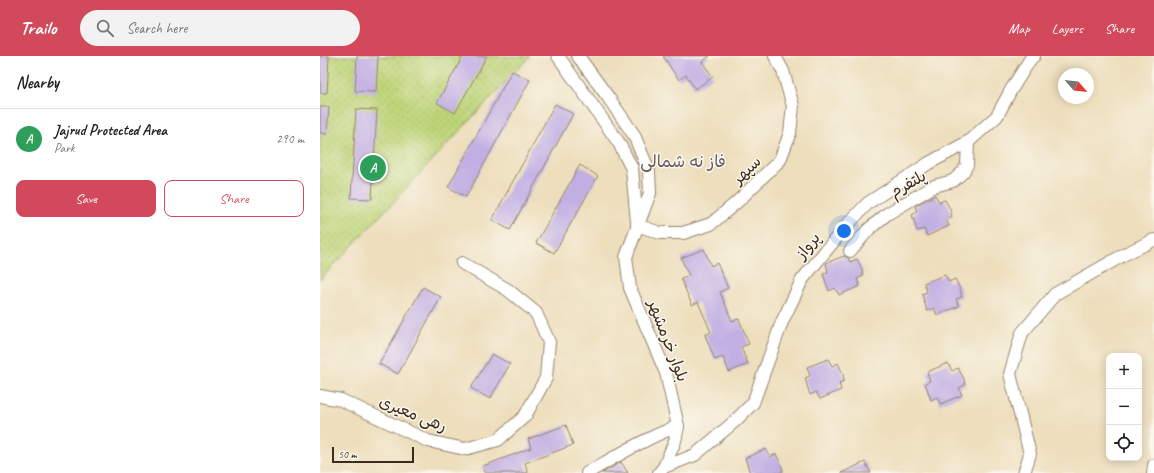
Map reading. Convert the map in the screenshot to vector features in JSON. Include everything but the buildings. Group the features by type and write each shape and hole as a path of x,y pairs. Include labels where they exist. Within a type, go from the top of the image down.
{"street":[{"name":"بلوار خرمشهر","path":"558,56 619,143 632,169 637,225"},
{"name":"بلوار خرمشهر","path":"578,56 634,135 650,171 650,193 626,256 630,288 666,373 678,426 675,441 662,470"},
{"name":"سپهر","path":"637,225 660,233 684,233 711,224 737,202 780,160 790,133 793,106 783,72 775,56"},
{"name":"پرواز","path":"662,470 695,455 734,422 753,403 782,322 802,280 846,226 868,203 929,163 968,142 997,116 1031,57"},
{"name":"پلتفرم","path":"850,250 869,229 887,214 934,186 953,181 963,172 967,165 968,142"},
{"path":"1024,473 1030,454 1010,374 1022,333 1055,294 1154,240"},
{"name":"رهی معیری","path":"320,396 341,400 428,441 465,449 498,440 525,416 546,378 549,342 536,313 508,290 462,263"},
{"path":"587,473 641,442 678,426"},
{"path":"1153,473 1154,465"}],"green space":[{"path":"320,56 530,56 320,280"}],"place":[{"name":"Jajrud Protected Area","path":"373,168"}],"district":[{"name":"فاز نه شمالی","path":"683,161"}]}
